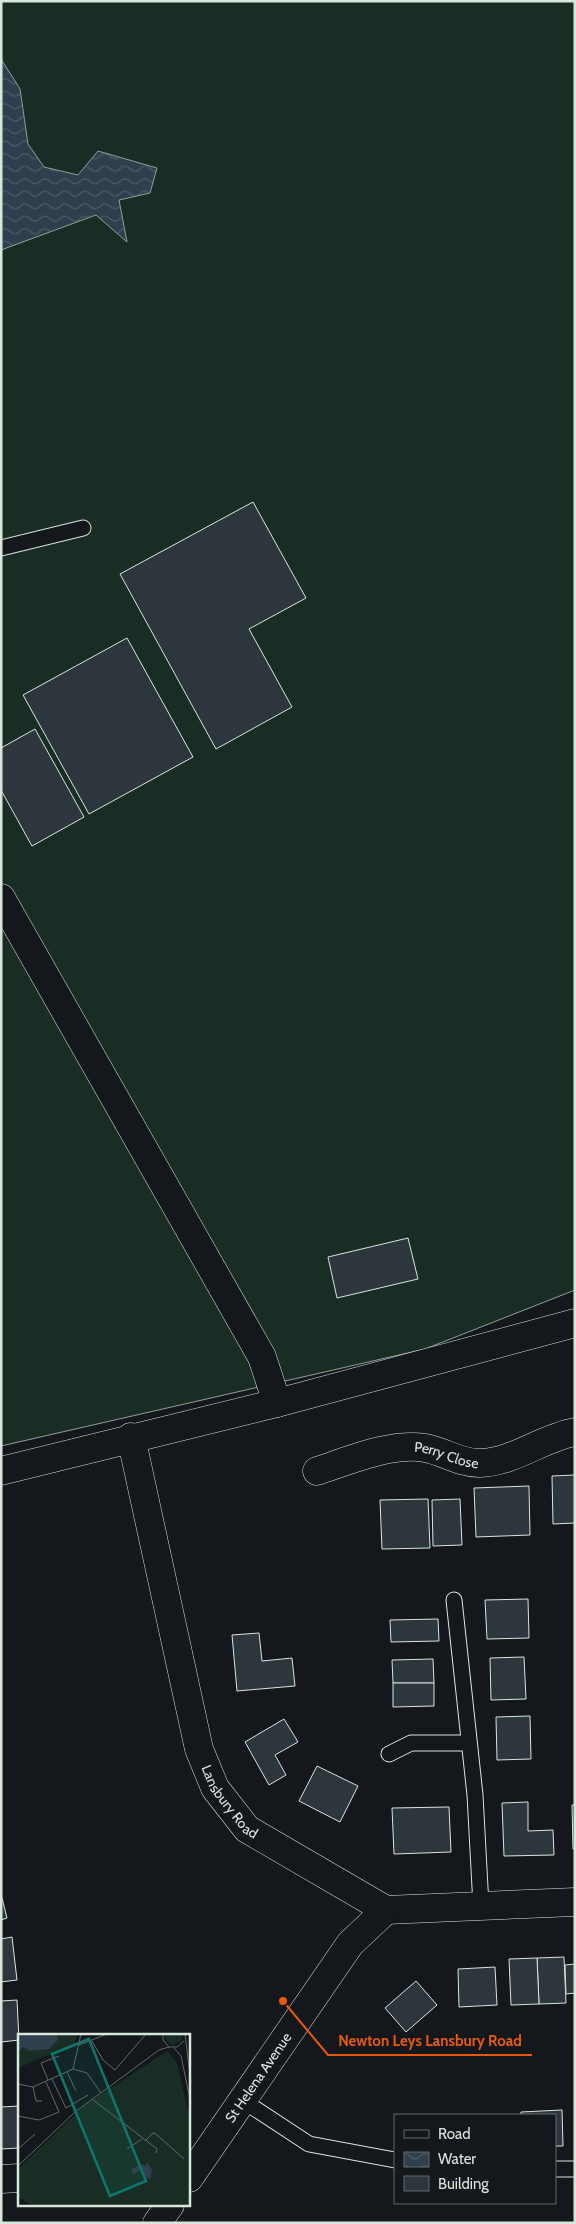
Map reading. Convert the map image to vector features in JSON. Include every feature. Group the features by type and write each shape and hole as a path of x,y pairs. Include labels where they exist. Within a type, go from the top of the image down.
{"street":[{"path":"1,898 262,1357 277,1403"},
{"path":"1,1470 277,1403 575,1323"},
{"name":"Perry Close","path":"317,1471 374,1453 399,1448 423,1447 478,1464 522,1452 561,1435 575,1432"},
{"name":"Lansbury Road","path":"131,1437 198,1749 215,1788 247,1829 386,1910"},
{"path":"386,1910 575,1902"},
{"name":"St Helena Avenue","path":"190,2177 350,1944 386,1910"},
{"path":"1,2179 18,2178"},
{"path":"157,2223 169,2206"}],"lane":[{"path":"1,548 83,528"},
{"path":"454,1600 475,1794 481,1906"},
{"path":"389,1754 411,1744 469,1744"},
{"path":"242,2100 309,2144 394,2160"},
{"path":"556,2169 575,2169"}],"green space":[{"path":"1,1 575,1 575,1290 425,1349 1,1446"}],"water":[{"path":"1,59 20,89 28,144 44,167 78,175 98,151 157,168 150,193 119,200 127,242 96,215 1,250"}],"building":[{"path":"253,502 306,598 249,629 292,707 216,749 120,574"},
{"path":"127,638 193,757 89,814 23,695"},
{"path":"35,729 84,817 32,846 1,790 1,748"},
{"path":"408,1238 418,1279 337,1298 328,1257"},
{"path":"575,1475 575,1523 553,1524 552,1476"},
{"path":"529,1486 530,1535 476,1537 474,1488"},
{"path":"428,1499 430,1548 382,1549 380,1500"},
{"path":"460,1499 462,1545 433,1546 432,1500"},
{"path":"528,1599 529,1638 487,1639 485,1600"},
{"path":"438,1619 439,1641 391,1642 390,1620"},
{"path":"259,1633 262,1661 292,1658 295,1686 237,1691 232,1635"},
{"path":"524,1657 526,1699 491,1700 490,1658"},
{"path":"433,1659 434,1683 393,1683 392,1660"},
{"path":"393,1683 434,1683 434,1706 393,1707"},
{"path":"530,1716 531,1759 497,1760 496,1717"},
{"path":"284,1719 298,1742 275,1755 286,1775 269,1785 245,1742"},
{"path":"317,1766 358,1786 340,1822 299,1801"},
{"path":"528,1802 528,1831 553,1830 554,1855 504,1856 502,1803"},
{"path":"572,1805 575,1805 575,1849 573,1849"},
{"path":"449,1807 451,1852 394,1854 392,1808"},
{"path":"1,1894 7,1918 1,1920"},
{"path":"12,1937 17,1980 1,1982 1,1939"},
{"path":"564,1957 566,2003 539,2004 537,1958"},
{"path":"537,1958 539,2004 511,2005 509,1959"},
{"path":"575,1964 575,1993 566,1994 565,1965"},
{"path":"495,1967 497,2005 459,2007 458,1969"},
{"path":"416,1981 437,2005 406,2032 385,2008"},
{"path":"17,2000 18,2040 1,2042 1,2001"},
{"path":"18,2106 18,2148 1,2149 1,2107"},
{"path":"562,2110 563,2146 556,2146 556,2114 521,2114 521,2112"}],"place":[{"name":"Newton Leys Lansbury Road","path":"283,2001"}]}
